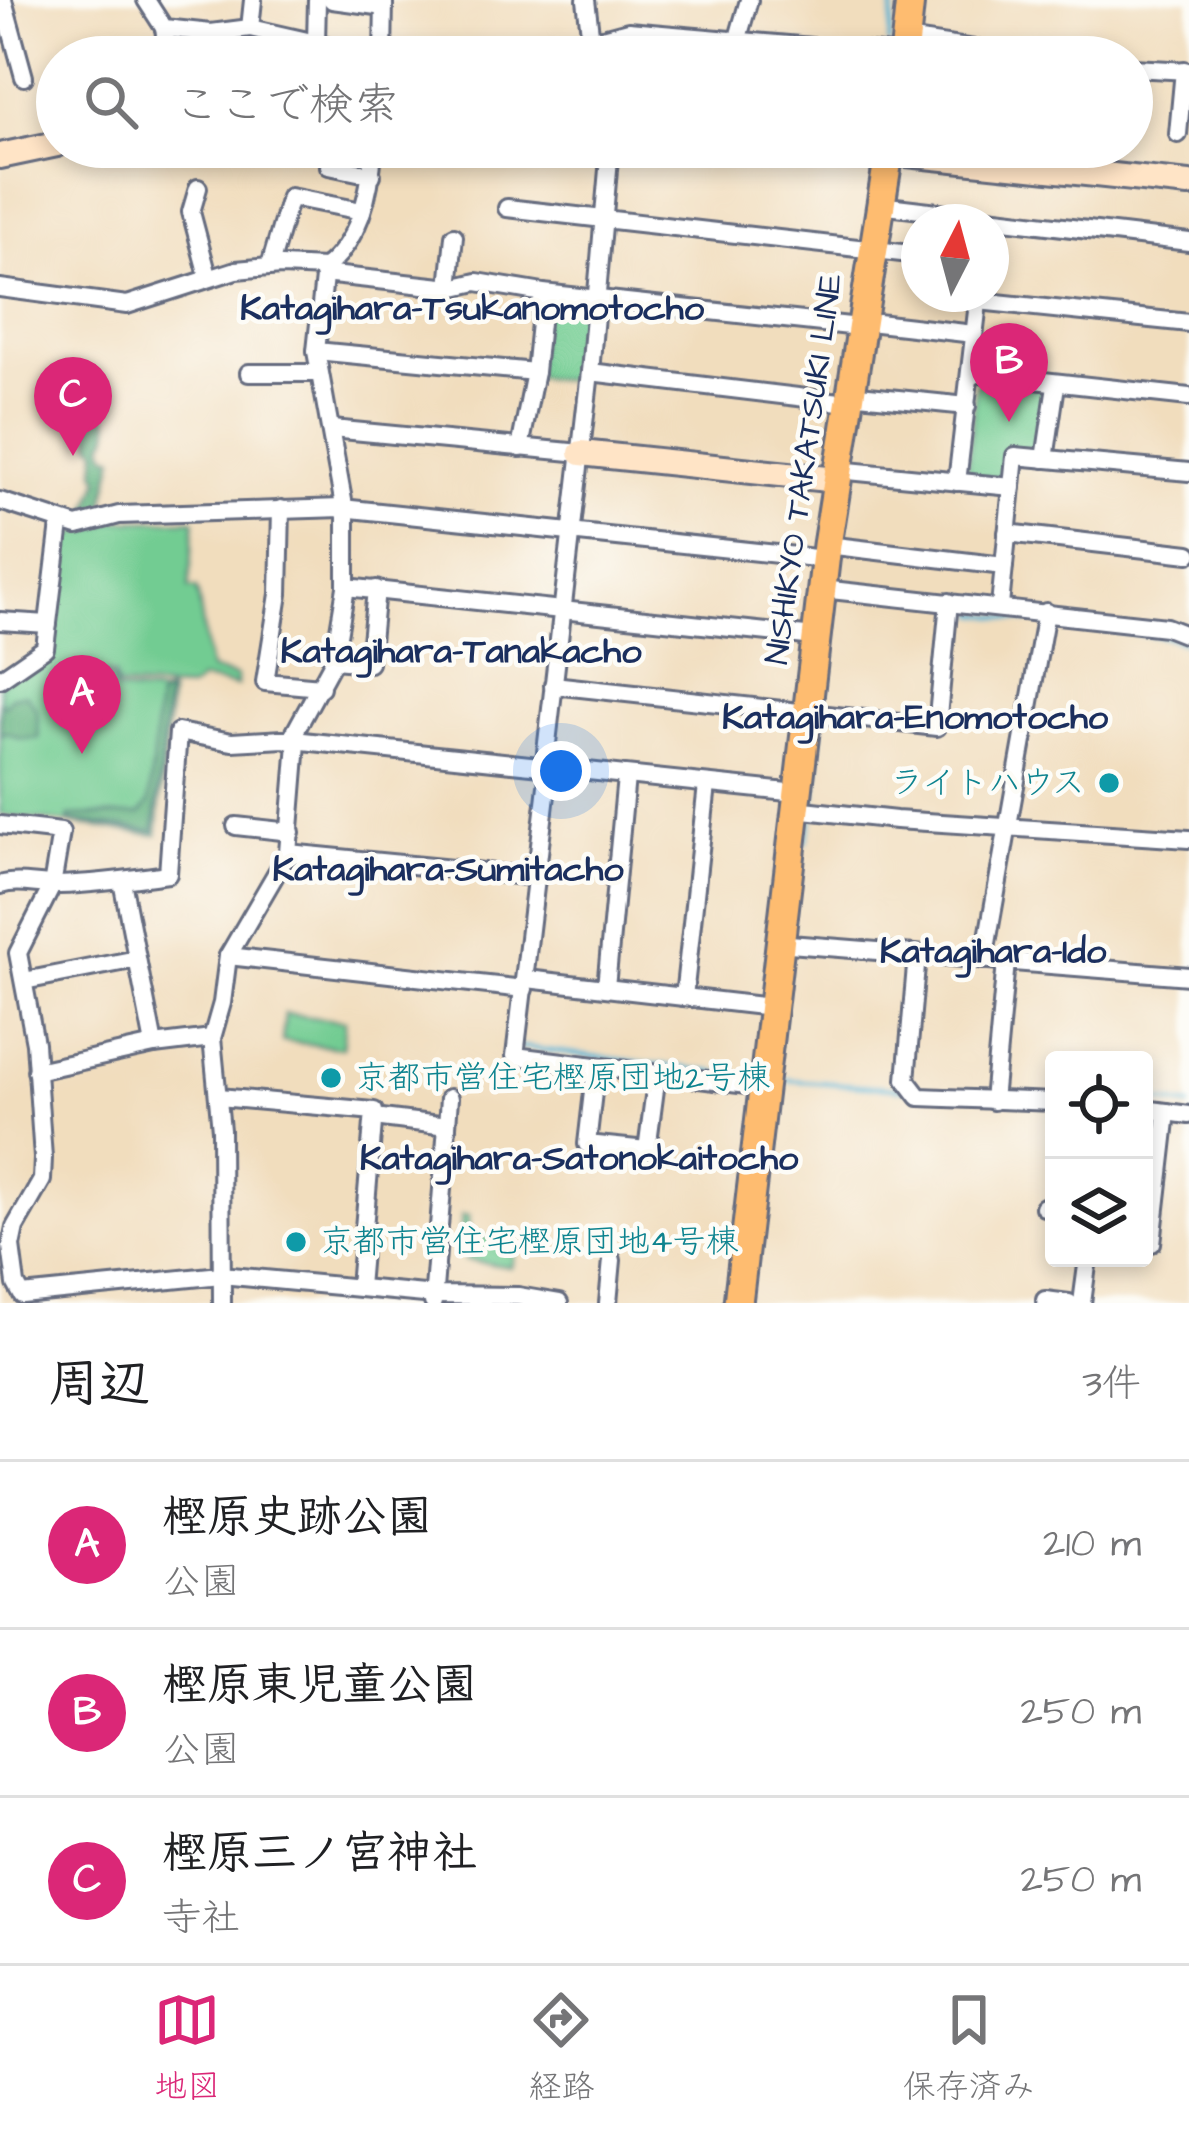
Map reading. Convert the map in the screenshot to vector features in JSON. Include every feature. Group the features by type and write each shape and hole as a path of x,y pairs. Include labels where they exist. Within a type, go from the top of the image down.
{"main road":[{"path":"906,36 910,0"},
{"name":"NISHIKYO TAKATSUKI LINE","path":"738,1303 777,943 805,806 806,715 821,589 886,168"}],"street":[{"path":"3,0 24,77"},
{"path":"146,0 165,36"},
{"path":"250,28 253,0"},
{"path":"316,36 317,0"},
{"path":"332,0 384,4 382,36"},
{"path":"586,0 590,36"},
{"path":"739,36 749,0"},
{"path":"164,28 211,34 250,28 283,36"},
{"path":"610,36 628,31 707,36"},
{"path":"1153,69 1187,71 1178,134"},
{"path":"0,156 36,149"},
{"path":"338,168 372,175"},
{"path":"222,1303 219,1097 212,1038 228,956 288,853 293,742 334,660 346,587 342,508 316,351 324,271 350,240 372,168"},
{"path":"608,168 515,1056 763,1088"},
{"path":"1052,168 1189,184"},
{"path":"200,195 191,212 208,276"},
{"path":"270,266 290,197 362,212"},
{"path":"878,205 901,208"},
{"path":"507,208 901,253"},
{"path":"1009,223 1189,242"},
{"path":"449,288 454,236"},
{"path":"0,288 127,304 208,276 270,266 449,288 477,282 544,293 974,334"},
{"path":"520,448 544,293"},
{"path":"1009,301 1189,323"},
{"path":"958,482 976,312"},
{"path":"316,351 535,372"},
{"path":"590,372 967,406"},
{"path":"249,373 319,373"},
{"path":"970,373 1189,398"},
{"path":"1045,459 1056,385"},
{"path":"332,429 1012,487"},
{"path":"1000,606 1016,456 1189,472"},
{"path":"0,501 77,526 118,515 342,508 1004,566"},
{"path":"281,509 279,594 265,682 321,687"},
{"path":"0,679 45,648 60,524"},
{"path":"1007,532 1189,554"},
{"path":"346,587 815,637"},
{"path":"334,660 369,664 376,589"},
{"path":"821,589 949,608 1000,606 1166,627 1189,636"},
{"path":"554,685 937,727 949,608"},
{"path":"984,960 1046,612"},
{"path":"0,620 48,624"},
{"path":"0,885 11,881 52,886 168,874 178,731 232,742 293,742 707,785 805,806 1010,826 1188,834"},
{"path":"606,987 626,777"},
{"path":"684,997 707,785"},
{"path":"0,824 61,832 52,886 18,953 36,1071 41,1180 15,1227 11,1246 20,1299 221,1275 434,1299 559,1303"},
{"path":"236,826 290,832"},
{"path":"288,853 536,877"},
{"path":"122,881 154,1046"},
{"path":"777,943 1189,976"},
{"path":"917,955 912,1087 920,1097 1045,1102"},
{"path":"228,956 525,984 606,987 771,1007"},
{"path":"24,981 137,959"},
{"path":"993,1102 1006,962"},
{"path":"36,1071 212,1038"},
{"path":"596,1066 587,1144 647,1150 657,1074"},
{"path":"219,1097 374,1112 359,1287"},
{"path":"434,1299 449,1097"},
{"path":"1153,1110 1189,1115"},
{"path":"1155,1243 1167,1112"},
{"path":"374,1118 447,1126"},
{"path":"608,1303 613,1260"},
{"path":"1082,1303 1087,1267"},
{"path":"1045,1300 1070,1303"}],"green space":[{"path":"544,299 584,306 575,382 535,377"},
{"path":"976,385 1050,393 1043,453 1011,450 1008,478 966,477"},
{"path":"64,411 100,415 104,411 108,419 110,431 104,443 107,454 115,457 102,514 88,517 87,512 100,479 89,420 66,416"},
{"path":"195,520 189,588 197,589 210,670 237,677 237,686 201,680 190,689 117,687 114,674 52,674 112,678 116,691 170,694 157,835 0,815 0,684 42,651 64,535 114,521"},
{"path":"167,691 154,831 68,821 69,816 140,814 149,803 158,698"},
{"path":"26,694 37,710 39,738 22,739 5,732 0,736 0,702 5,705 12,696"},
{"path":"285,1014 345,1021 342,1048 282,1041"},
{"path":"462,1215 469,1216 468,1236 515,1239 511,1267 465,1260 467,1243 460,1242"}],"waterway":[{"path":"890,36 894,0"},
{"path":"977,614 1029,621"},
{"path":"1056,624 1187,643"},
{"path":"814,807 821,723"},
{"path":"806,842 812,818"},
{"path":"507,1045 746,1076"},
{"path":"776,1079 908,1089"},
{"path":"1153,1100 1189,1106"}],"place":[{"name":"樫原東児童公園","path":"1009,422"},
{"name":"樫原三ノ宮神社","path":"73,456"},
{"name":"樫原史跡公園","path":"82,754"},
{"name":"ライトハウス","path":"1109,783"},
{"name":"京都市営住宅樫原団地2号棟","path":"331,1078"},
{"name":"京都市営住宅樫原団地4号棟","path":"296,1242"}],"district":[{"name":"Katagihara-Tsukanomotocho","path":"472,308"},
{"name":"Katagihara-Tanakacho","path":"461,651"},
{"name":"Katagihara-Enomotocho","path":"915,717"},
{"name":"Katagihara-Sumitacho","path":"448,869"},
{"name":"Katagihara-Ido","path":"993,951"},
{"name":"Katagihara-Satonokaitocho","path":"579,1158"}]}
